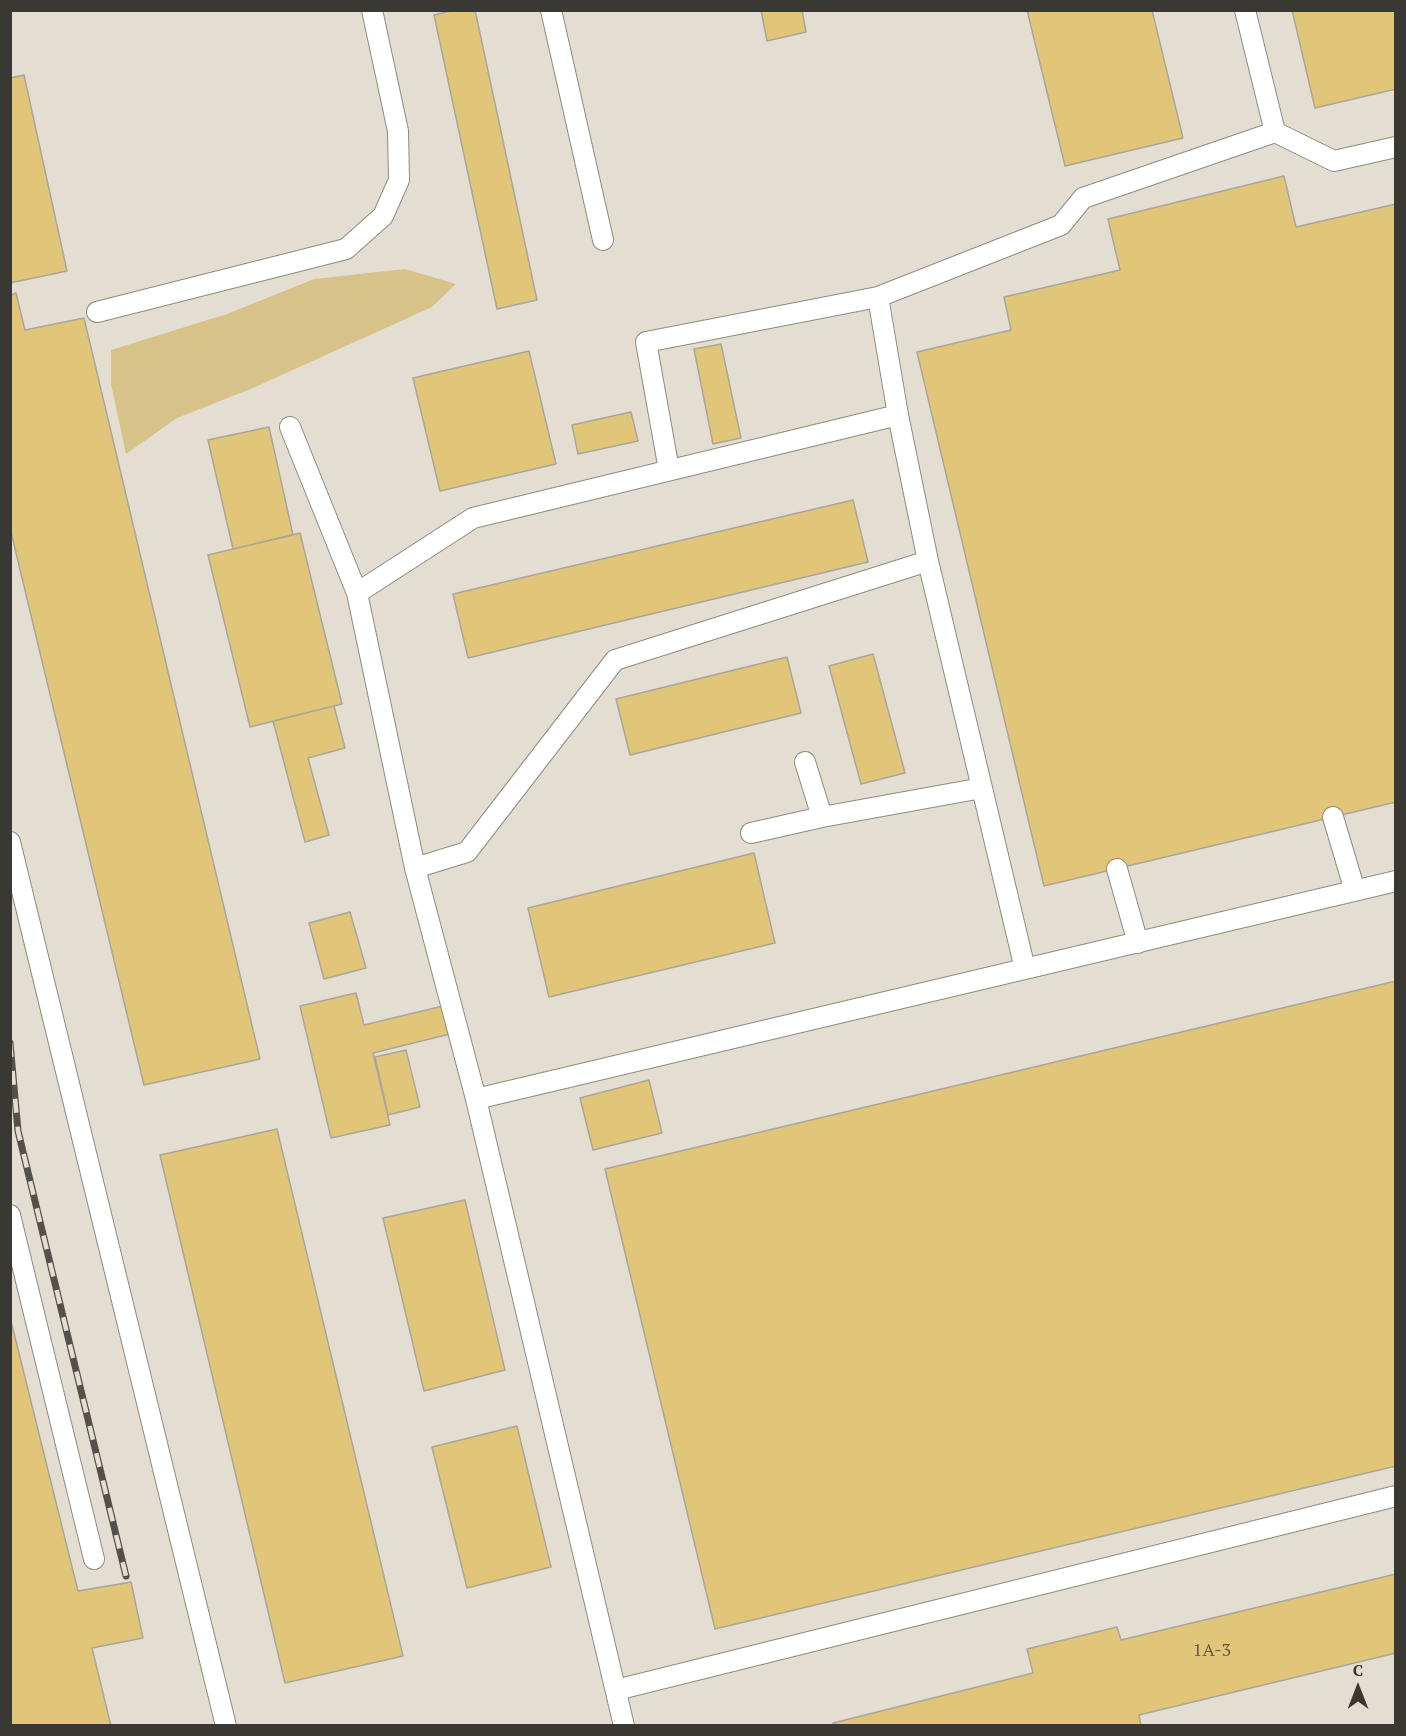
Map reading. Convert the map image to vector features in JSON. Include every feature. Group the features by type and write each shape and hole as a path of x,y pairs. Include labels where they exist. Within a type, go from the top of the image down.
{"lane":[{"path":"97,312 346,249 383,216 399,180 398,131 372,10"},
{"path":"551,10 603,240"},
{"path":"1245,10 1275,132"},
{"path":"669,470 646,342 878,297 1061,225 1083,198 1275,132 1334,161 1395,147"},
{"path":"878,297 898,415 928,561 1025,969"},
{"path":"357,593 473,518 898,415"},
{"path":"290,427 357,593 415,868 476,1099 624,1725"},
{"path":"415,868 467,852 615,660 928,561"},
{"path":"805,762 822,817"},
{"path":"751,833 822,817 982,788"},
{"path":"1333,817 1355,891"},
{"path":"10,842 16,889 226,1725"},
{"path":"1117,869 1138,944"},
{"path":"476,1099 1138,944 1395,881"},
{"path":"10,1215 94,1559"},
{"path":"616,1690 1395,1496"}],"shaded area":[{"path":"405,269 456,284 432,307 253,388 177,418 126,454 111,384 111,350 227,314 314,279"}],"building":[{"path":"455,10 475,10 537,300 497,309 434,15"},
{"path":"761,10 802,10 806,32 767,41"},
{"path":"1027,10 1152,10 1183,138 1065,166"},
{"path":"1292,10 1396,10 1396,89 1315,108"},
{"path":"24,75 67,271 10,283 10,78"},
{"path":"1284,176 1296,227 1396,204 1396,802 1044,886 917,352 1011,330 1004,297 1120,270 1108,219"},
{"path":"16,293 25,330 84,318 260,1059 144,1085 10,528 10,295"},
{"path":"721,344 741,438 713,444 694,349"},
{"path":"529,351 556,464 440,491 413,378"},
{"path":"631,412 638,441 578,454 572,425"},
{"path":"269,427 293,535 233,549 208,440"},
{"path":"853,500 868,562 468,658 453,594"},
{"path":"300,533 342,704 250,727 208,555"},
{"path":"873,654 905,773 861,784 829,666"},
{"path":"787,657 801,713 630,755 616,699"},
{"path":"334,706 345,748 308,758 329,835 305,842 273,721"},
{"path":"754,853 775,943 549,997 528,908"},
{"path":"350,912 366,968 324,979 309,923"},
{"path":"1396,981 1396,1466 715,1629 605,1169"},
{"path":"356,993 364,1025 443,1006 450,1034 373,1053 390,1125 331,1138 300,1006"},
{"path":"406,1050 420,1107 388,1115 375,1057"},
{"path":"649,1080 662,1133 593,1150 580,1098"},
{"path":"277,1129 403,1656 285,1683 160,1155"},
{"path":"465,1200 505,1370 424,1391 383,1218"},
{"path":"10,1317 78,1591 131,1582 143,1638 92,1648 111,1726 10,1726"},
{"path":"517,1426 551,1567 467,1588 432,1447"},
{"path":"1396,1574 1396,1653 1139,1715 1141,1726 834,1726 833,1723 1033,1673 1027,1649 1117,1627 1121,1640"}],"railway":[{"path":"10,1043 18,1131 126,1576"}]}
